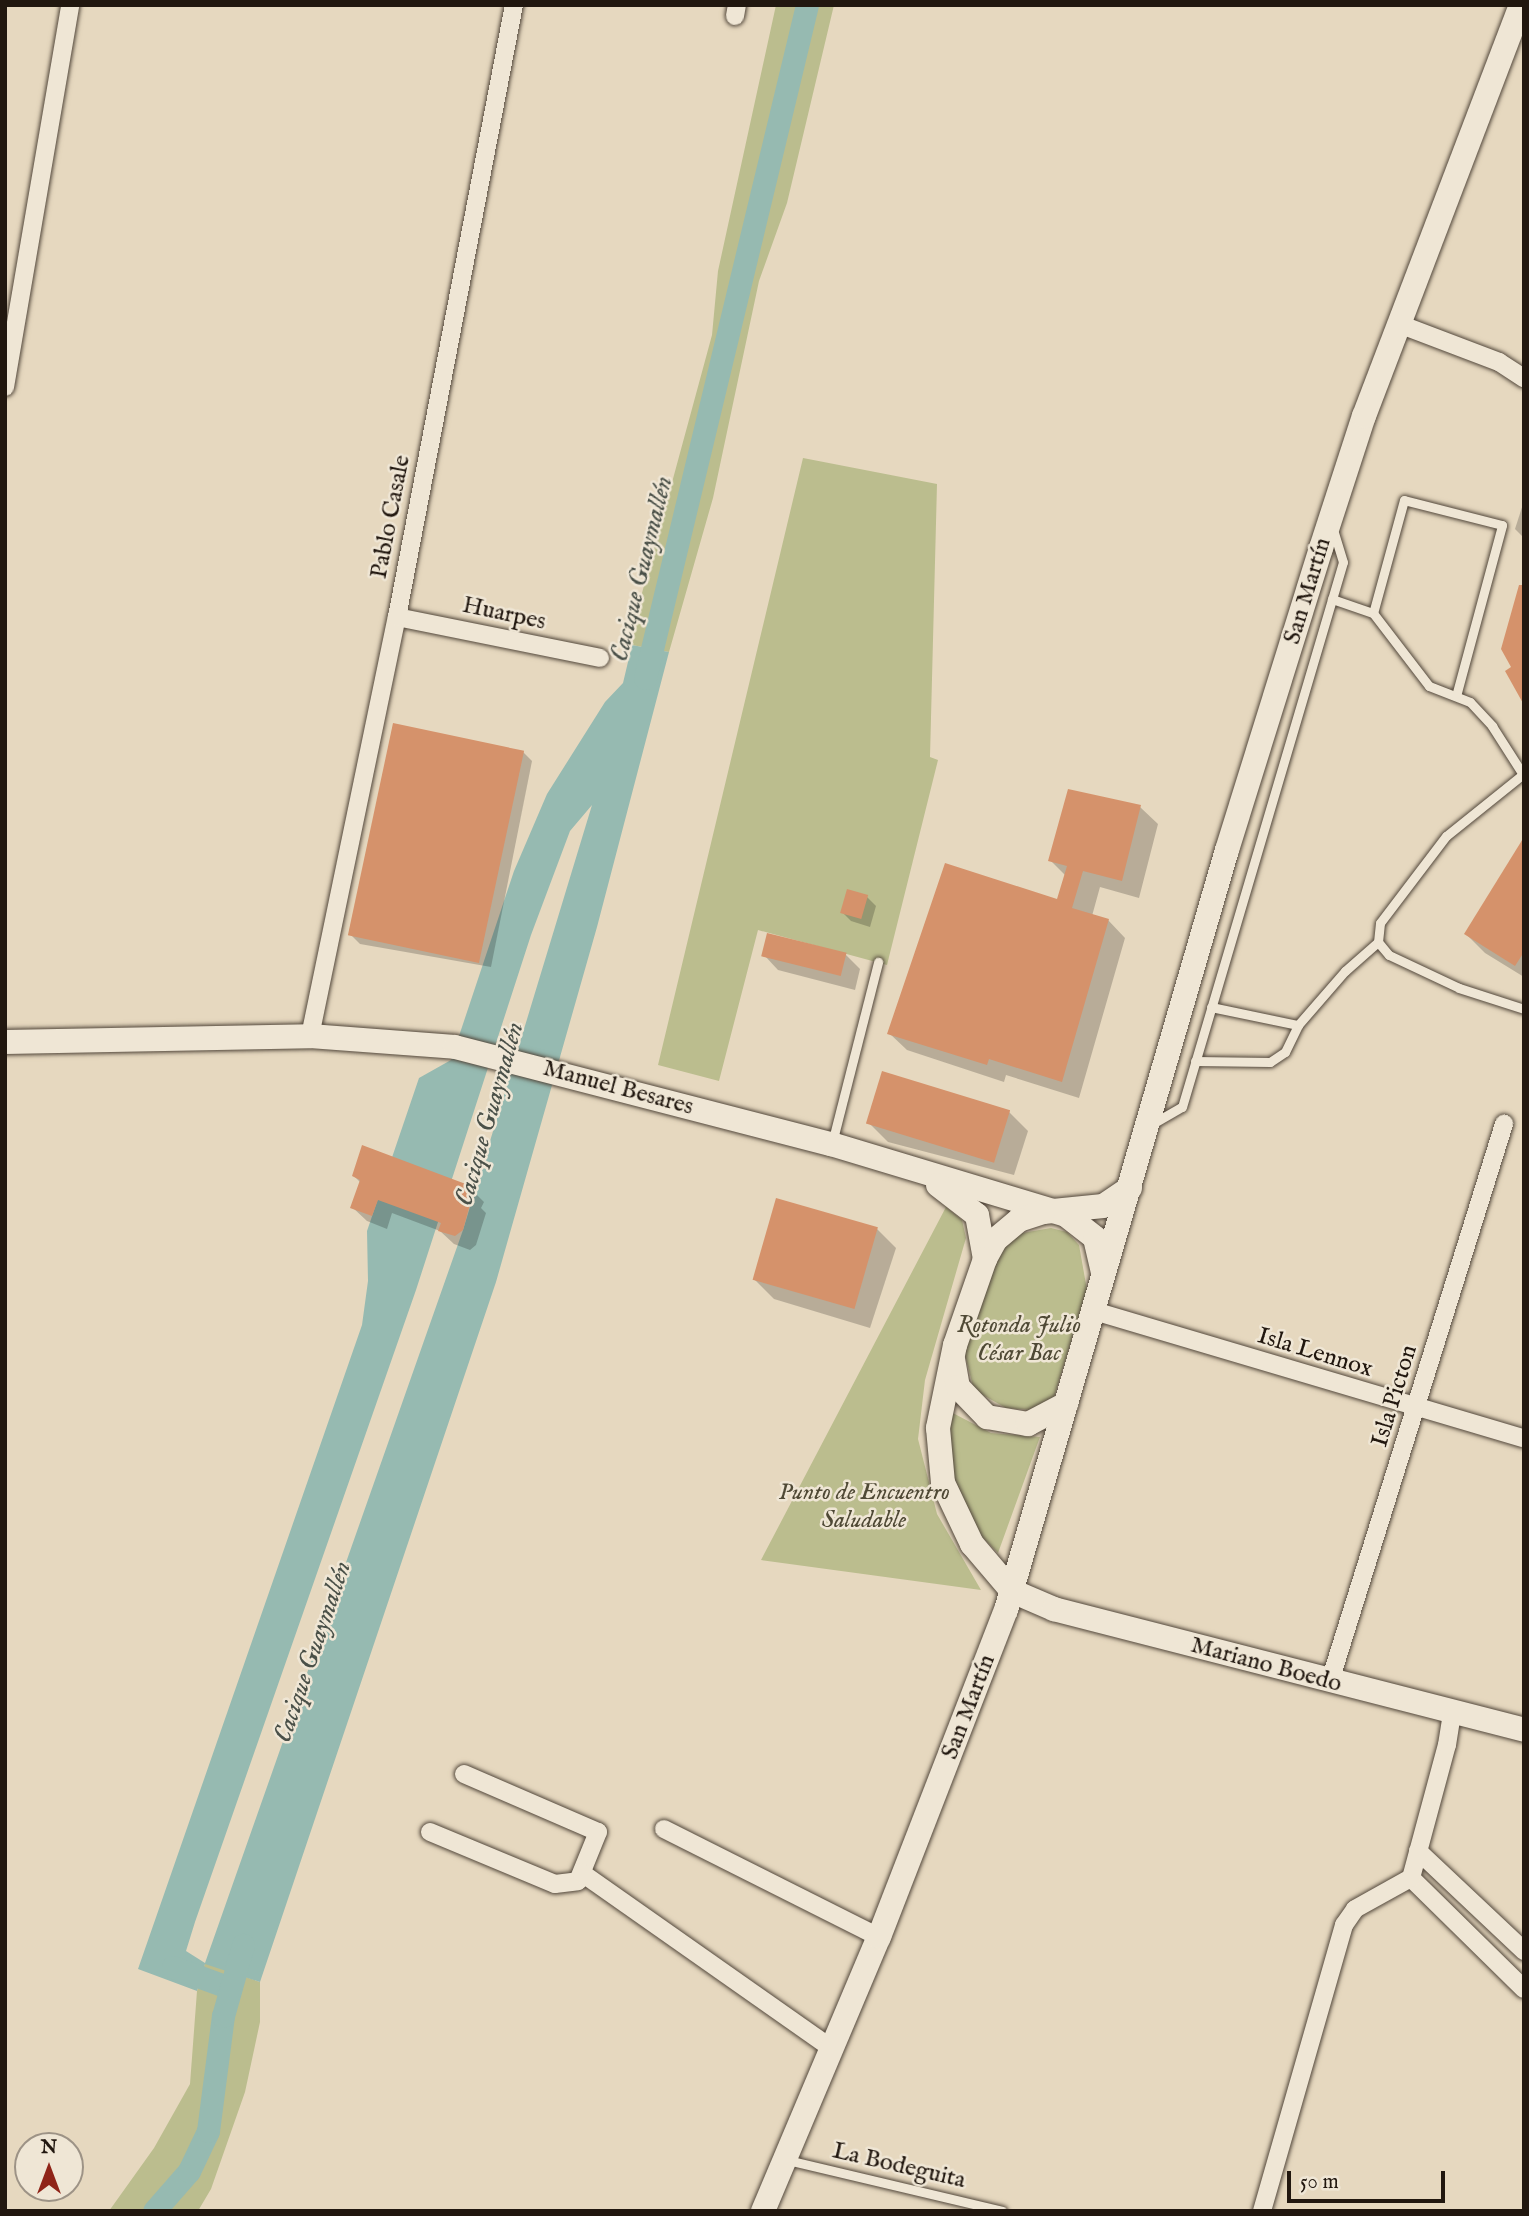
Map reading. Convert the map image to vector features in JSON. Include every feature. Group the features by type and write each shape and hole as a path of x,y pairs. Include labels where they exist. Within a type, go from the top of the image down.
{"main road":[{"name":"San Martín","path":"763,2211 787,2160 879,1937 1012,1591 1103,1272 1150,1125 1227,850 1330,520 1399,324 1521,5"},
{"name":"Manuel Besares","path":"5,1042 310,1036 455,1047 555,1070 831,1144 1052,1211"},
{"path":"910,1169 975,1212 982,1230 985,1259"},
{"path":"1012,1591 972,1544 943,1483 939,1418 954,1345 985,1259 1006,1228 1025,1217 1052,1211 1103,1206 1130,1188"},
{"path":"1052,1211 1072,1218 1091,1234 1101,1253 1103,1272"},
{"path":"954,1345 958,1387 987,1417 1028,1424 1066,1404"},
{"name":"Mariano Boedo","path":"1012,1591 1054,1609 1524,1730"}],"street":[{"path":"5,387 70,5"},
{"name":"Pablo Casale","path":"310,1036 397,617 514,5"},
{"path":"1399,324 1499,362 1524,378"},
{"name":"Huarpes","path":"397,617 600,658"},
{"name":"Isla Picton","path":"1330,1681 1504,1124"},
{"name":"Isla Lennox","path":"1094,1311 1417,1409 1524,1438"},
{"path":"1262,2211 1344,1925 1354,1909 1411,1878 1452,1713"},
{"path":"430,1832 555,1884 578,1881 598,1832 464,1774"},
{"path":"664,1829 879,1937"},
{"path":"1418,1851 1524,1951"},
{"path":"582,1873 832,2049"},
{"path":"1411,1878 1524,1989"}],"lane":[{"path":"1373,613 1404,500 1502,525 1456,696"},
{"path":"1150,1125 1182,1107 1343,562 1330,520"},
{"path":"1195,1061 1269,1062 1285,1052 1298,1025 1345,971 1378,942 1380,923 1446,836 1523,776 1492,726 1470,702 1429,686 1373,613 1332,599"},
{"path":"1378,942 1390,955 1459,988 1524,1009"},
{"path":"831,1144 878,962"},
{"path":"1211,1007 1298,1025"},
{"name":"La Bodeguita","path":"787,2160 1002,2211"}],"green space":[{"path":"776,5 834,5 787,203 759,281 713,498 669,652 632,645 642,593 712,335 718,271"},
{"path":"803,458 937,484 930,757 938,760 887,965 758,930 719,1081 658,1065"},
{"name":"Punto de Encuentro Saludable","path":"946,1207 962,1220 966,1238 925,1380 918,1439 937,1514 981,1590 761,1560"},
{"name":"Rotonda Julio César Bac","path":"1051,1228 1067,1232 1079,1245 1087,1290 1054,1397 1031,1410 1006,1408 974,1390 964,1351 998,1252 1022,1233"},
{"name":"Rotonda Julio César Bac","path":"949,1411 991,1433 1040,1437 998,1553 975,1530 952,1473"},
{"path":"205,1963 260,1982 260,2022 245,2092 211,2189 198,2211 109,2211 154,2148 190,2084 197,1991"}],"water":[{"path":"632,645 669,652 597,927 496,1282 260,1982 205,1964 197,1991 138,1969 362,1325 368,1281 367,1231 419,1078 451,1060 514,871 547,794 605,702 623,683","holes":["592,805 463,1230 205,1963 186,1951 195,1922 416,1290 531,935 570,831"]}],"building":[{"path":"1519,585 1524,585 1524,705 1505,671 1511,667 1501,649"},
{"path":"393,723 524,751 479,963 348,935"},
{"path":"1068,789 1141,805 1122,881 1083,871 1072,908 1109,919 1062,1082 989,1059 987,1065 887,1034 945,863 1057,899 1067,866 1048,861"},
{"path":"1524,837 1524,952 1515,966 1464,934"},
{"path":"847,889 868,895 861,919 840,913"},
{"path":"767,933 847,953 841,976 761,956"},
{"path":"882,1071 1010,1110 994,1163 866,1124"},
{"path":"362,1145 471,1186 467,1195 472,1197 463,1230 455,1236 438,1231 441,1223 378,1200 372,1216 350,1208 360,1180 352,1176"},
{"path":"776,1198 878,1227 854,1309 753,1280"}],"waterway":[{"name":"Cacique Guaymallén","path":"645,678 807,5"},
{"name":"Cacique Guaymallén","path":"154,2211 189,2171 208,2131 223,2016 243,1945"},
{"path":"173,1967 230,1988"}]}
